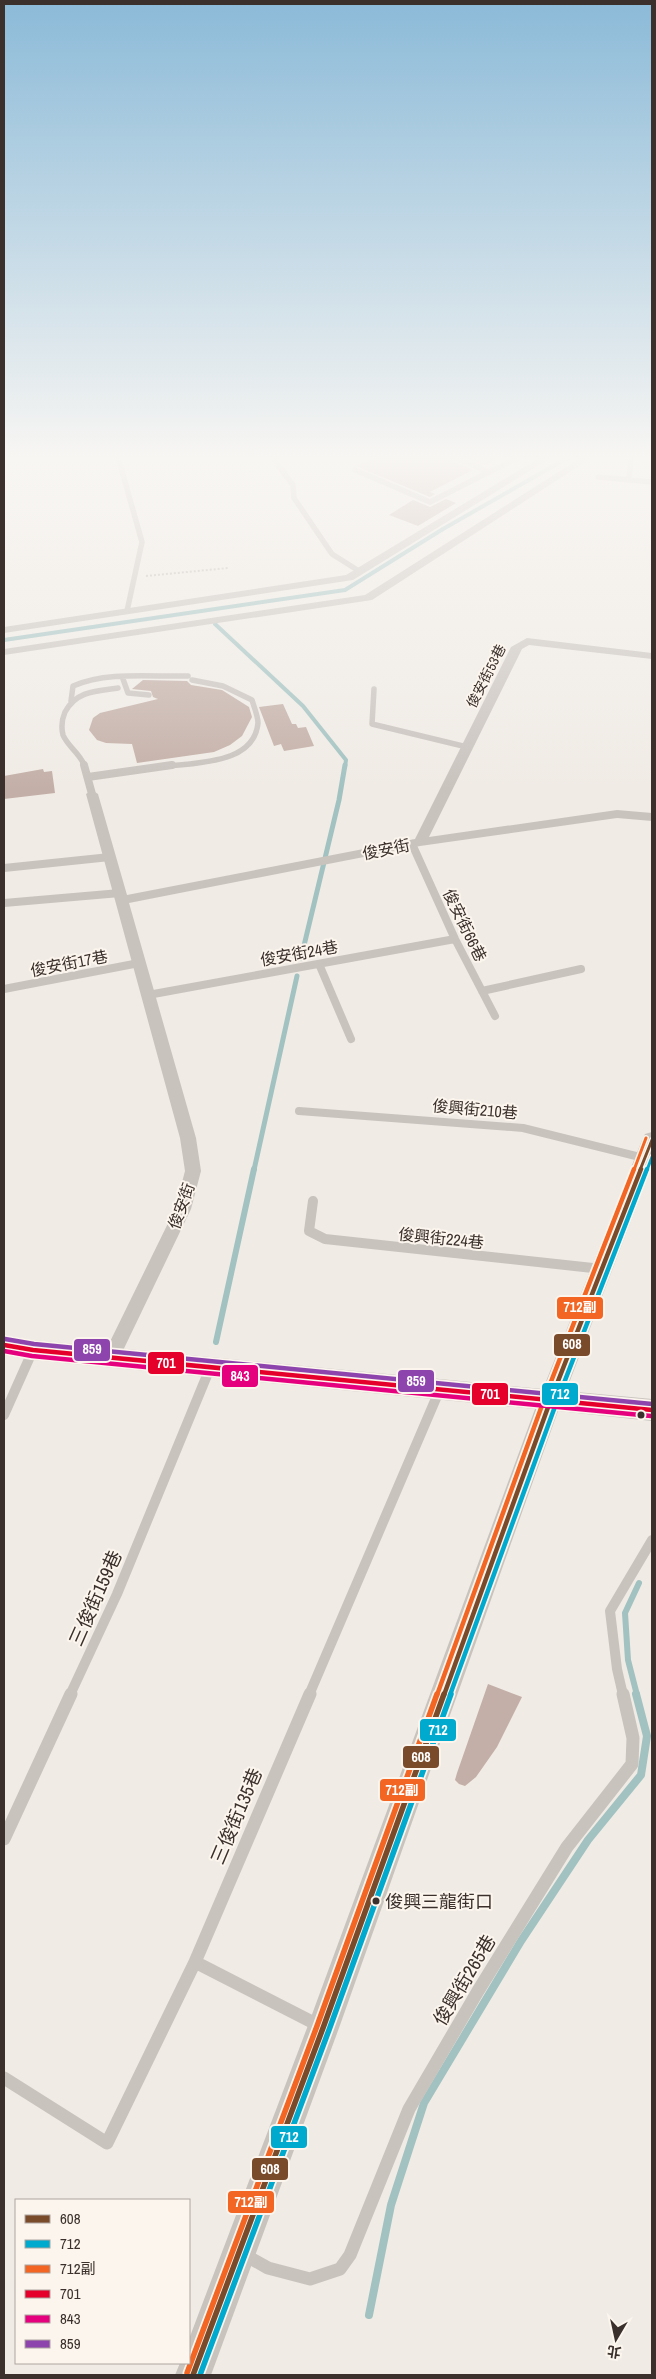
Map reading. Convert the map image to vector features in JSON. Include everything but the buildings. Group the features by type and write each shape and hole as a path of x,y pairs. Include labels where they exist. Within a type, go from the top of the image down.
{"street":[{"path":"4,630 349,578 364,568"},
{"path":"4,652 368,598 415,568"},
{"path":"270,590 281,611"},
{"name":"俊安街53巷","path":"416,843 517,647 527,641 652,656"},
{"name":"俊安街","path":"92,794 188,1138 193,1171 183,1209 111,1358"},
{"name":"俊安街","path":"121,896 416,843 598,816 617,814 652,817"},
{"path":"193,2375 323,2028 551,1399 650,1153"},
{"path":"4,1345 111,1358 652,1410"}],"lane":[{"path":"127,611 136,568"},
{"path":"354,568 359,571"},
{"path":"88,776 227,758 249,745 254,738 258,720 252,700 224,685 190,678 78,682 73,686 71,701 62,719 63,734 69,745 83,761 92,794"},
{"path":"123,679 128,692 133,696 149,695"},
{"path":"71,701 91,692 118,688"},
{"path":"374,689 372,724 467,746"},
{"name":"俊安街66巷","path":"416,843 455,939 495,1016"},
{"path":"4,868 110,857"},
{"path":"4,903 121,896"},
{"name":"俊安街24巷","path":"148,995 455,939"},
{"name":"俊安街17巷","path":"4,989 139,964"},
{"path":"319,964 351,1039"},
{"path":"482,991 581,969"},
{"name":"俊興街210巷","path":"299,1111 523,1128 650,1153"},
{"name":"俊興街224巷","path":"313,1201 309,1231 325,1239 602,1269"},
{"path":"4,1415 34,1350"},
{"name":"三俊街159巷","path":"4,1839 117,1594 211,1367"},
{"name":"三俊街135巷","path":"4,2078 107,2143 195,1962 440,1389"},
{"name":"俊興街265巷","path":"239,2252 268,2268 310,2279 340,2269 350,2255 409,2108 478,1991 567,1847 632,1764 633,1738 617,1669 610,1611 652,1540"},
{"path":"195,1962 323,2028"}],"path":[{"path":"134,577 228,568"}],"waterway":[{"path":"4,640 345,590 380,568"},
{"path":"215,624 303,706 346,760 345,767"},
{"path":"301,958 339,800 345,765"},
{"path":"254,1170 297,976"},
{"path":"216,1342 254,1169"},
{"path":"637,1695 628,1660 625,1613 639,1583"},
{"path":"369,2315 391,2205 424,2103 521,1941 588,1840 641,1775 647,1736 636,1694"}],"transit line":[{"name":"712副","path":"187,2373 317,2026 545,1397 646,1138"},
{"name":"608","path":"193,2375 323,2028 551,1399 652,1140"},
{"name":"712","path":"200,2375 329,2030 557,1401 652,1157"},
{"name":"859","path":"5,1339 34,1344 652,1404"},
{"name":"701","path":"4,1345 33,1350 652,1410"},
{"name":"843","path":"4,1351 32,1356 651,1416"}],"place":[{"name":"俊興三龍街口","path":"376,1901"}]}
